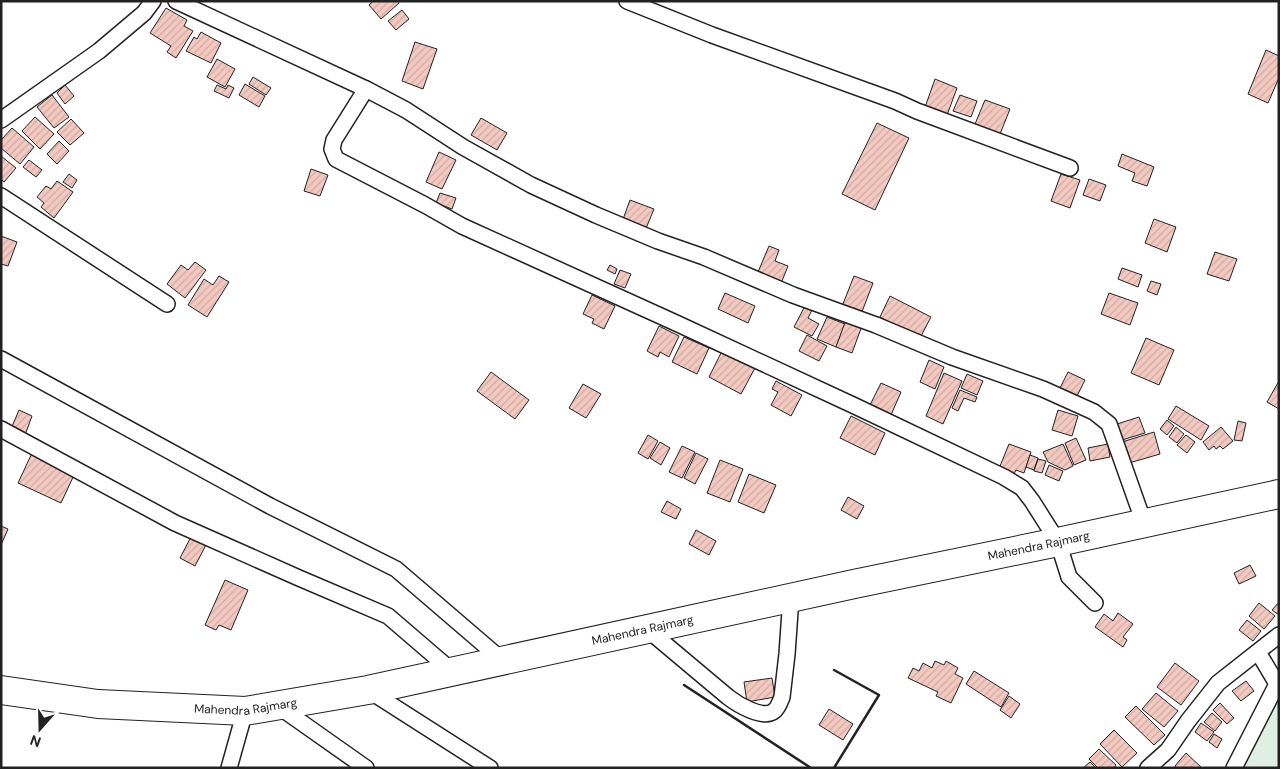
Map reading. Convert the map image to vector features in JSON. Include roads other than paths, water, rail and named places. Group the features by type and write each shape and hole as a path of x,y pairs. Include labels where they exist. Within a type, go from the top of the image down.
{"highway":[{"name":"Mahendra Rajmarg","path":"1,690 98,704 245,711 278,706 368,690 1279,494"}],"street":[{"path":"1,120 99,51 144,13 153,1"},
{"path":"176,1 366,89 406,110 463,147 531,185 596,215 658,241 704,257 793,295 876,325 952,357 1043,389 1094,412 1109,424 1144,523"},
{"path":"627,1 712,35 895,101 1070,168"},
{"path":"366,89 334,140 332,149 336,159 426,205 462,226 846,401 1004,477 1022,488 1032,501 1058,542 1069,577 1096,603"},
{"path":"1,196 167,304"},
{"path":"1,359 270,506 396,569 502,660"},
{"path":"1,429 175,523 388,616 452,671"},
{"path":"647,629 728,697 752,711 768,714 774,712 782,697 788,654 791,598"},
{"path":"1148,768 1168,750 1218,683 1279,635"},
{"path":"1234,768 1277,684 1258,652"},
{"path":"368,690 490,768"},
{"path":"278,706 366,768"},
{"path":"229,768 245,711"}]}
